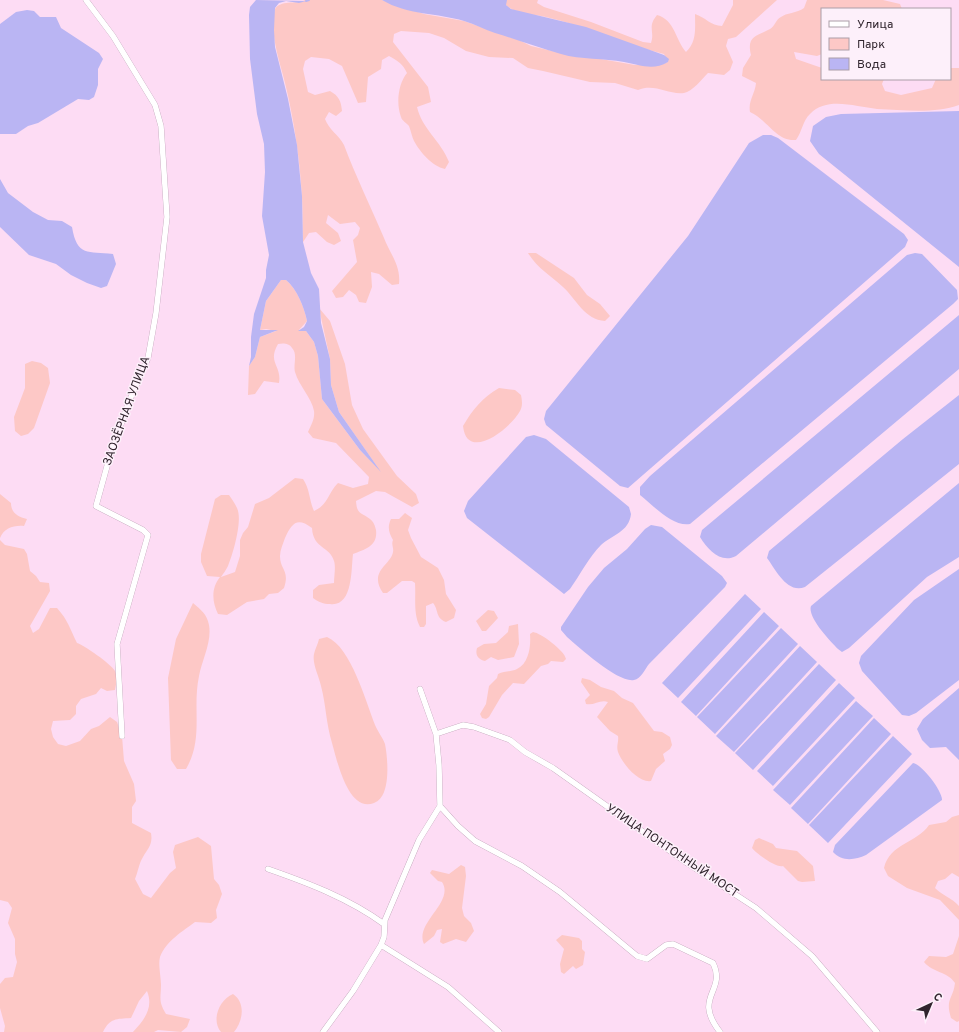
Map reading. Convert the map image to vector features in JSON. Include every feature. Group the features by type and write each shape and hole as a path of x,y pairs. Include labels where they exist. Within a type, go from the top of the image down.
{"street":[{"name":"ЗАОЗЁРНАЯ УЛИЦА","path":"86,0 113,36 156,105 161,126 167,217 156,313 148,358 128,404 111,452 96,506 143,530 148,535 117,644 122,736"},
{"path":"323,1032 353,991 381,945 385,930 384,924 419,840 440,806 439,765 436,734 420,689"},
{"name":"УЛИЦА ПОНТОННЫЙ МОСТ","path":"436,734 463,725 474,727 510,740 525,752 552,768 687,863 756,908 812,956 877,1032"},
{"path":"440,806 458,826 475,841 522,866 560,892 637,956 647,959 666,945 673,944 713,963 717,972 717,977 709,1000 709,1010 710,1018 720,1032"},
{"path":"268,869 313,885 369,913 384,924"},
{"path":"381,945 448,987 499,1032"}],"green space":[{"path":"303,0 382,0 424,14 464,21 519,40 531,46 578,57 595,58 635,65 659,65 668,62 664,54 561,21 519,12 506,5 506,0 538,0 537,3 544,7 591,22 643,42 651,43 652,23 657,15 668,21 686,52 690,48 694,39 695,14 715,25 722,26 733,5 733,0 777,0 736,37 728,39 726,46 733,62 730,70 724,75 708,73 694,88 684,93 656,88 644,88 638,90 615,83 590,82 528,68 513,58 489,57 466,51 444,38 429,33 401,31 394,34 393,42 428,87 431,102 417,107 419,115 427,129 446,155 449,162 445,169 431,162 423,154 414,141 409,126 403,121 399,112 398,100 400,88 407,73 398,61 389,56 382,60 381,69 368,77 366,102 358,103 342,66 329,59 311,57 305,61 303,69 308,92 315,95 330,91 336,95 340,102 342,111 336,116 329,112 325,119 344,145 386,244 397,265 399,284 392,285 379,274 371,272 372,287 366,303 359,302 356,295 349,290 343,297 336,298 332,291 357,262 353,240 358,235 360,228 355,222 340,224 328,215 326,223 338,233 341,241 334,245 327,242 316,232 309,233 303,242 302,197 297,149 289,99 276,47 273,30 273,15 277,6 281,4 305,1"},
{"path":"807,0 883,0 900,4 902,8 821,8 821,54 817,56 794,52 796,59 821,68 821,80 884,80 882,84 885,91 901,95 932,88 936,80 951,80 951,68 959,68 959,105 940,110 919,111 877,109 842,104 825,105 810,114 796,140 789,140 777,134 756,115 750,112 750,104 756,83 742,76 743,68 751,55 750,43 754,37 770,29 778,19 783,16 804,8"},
{"path":"528,253 536,253 574,278 587,295 600,304 610,316 605,321 598,320 586,313 563,287 544,272"},
{"path":"281,280 286,280 294,288 304,310 307,321 299,330 306,331 314,342 318,356 322,399 360,450 378,468 339,412 331,385 330,359 319,308 330,321 345,364 352,405 363,429 397,476 416,494 419,503 412,507 385,492 376,491 356,501 358,511 370,519 373,523 376,530 376,535 375,540 370,546 353,554 351,578 347,594 343,600 338,603 325,604 313,598 313,590 319,585 334,583 335,563 329,552 315,540 312,528 299,522 293,525 290,529 280,552 280,561 286,577 284,588 278,593 269,594 264,599 247,602 227,615 218,614 213,595 215,586 220,577 207,576 201,562 201,554 215,499 221,495 229,495 239,513 235,546 228,566 221,577 235,572 240,556 240,540 248,527 255,504 269,498 295,478 303,479 314,511 322,506 338,483 353,488 368,484 369,477 336,443 313,438 308,432 313,419 314,411 311,401 299,382 295,372 295,353 291,346 288,344 278,344 275,350 274,360 279,372 279,383 264,381 255,394 248,395 249,366 255,357 260,337 276,331 266,329 260,330 266,301"},
{"path":"32,361 41,363 48,368 50,383 34,428 28,434 21,436 15,431 14,417 25,388 25,364"},
{"path":"499,388 515,390 521,395 522,405 520,411 508,426 490,439 480,442 472,442 466,437 463,426 478,404"},
{"path":"0,494 11,503 12,509 16,514 27,519 24,526 10,528 4,532 0,538"},
{"path":"405,513 412,518 408,530 411,538 421,557 438,568 444,580 446,594 456,610 454,618 446,622 440,618 433,603 426,606 426,624 424,627 420,627 416,617 415,583 412,581 402,581 387,593 383,593 379,585 379,574 393,552 393,540 389,530 391,519 399,519"},
{"path":"0,540 5,545 24,549 27,554 30,571 40,582 49,583 50,591 30,626 33,633 39,629 50,608 57,608 61,612 77,643 97,655 113,668 116,673 117,678 115,690 107,691 101,688 96,694 81,699 76,706 76,714 70,720 53,721 51,729 53,737 58,744 66,746 80,741 91,729 99,726 110,717 117,722 122,736 124,761 134,784 136,801 132,807 132,823 151,833 151,843 142,859 135,879 143,894 151,898 170,873 176,868 173,852 175,845 198,837 211,846 214,879 219,885 222,894 216,910 217,918 211,923 195,922 185,929 166,946 159,960 161,985 160,1000 163,1010 166,1014 190,1019 187,1027 181,1032 158,1030 154,1032 133,1032 141,1023 149,1008 149,997 147,991 139,1001 131,1018 114,1020 108,1024 103,1032 4,1032 5,1026 0,1008 0,984 5,978 13,977 17,962 15,954 15,939 8,923 12,908 8,902 0,900"},
{"path":"193,603 207,618 210,631 197,688 197,723 195,746 186,769 177,769 171,760 168,678 176,639"},
{"path":"488,610 494,611 498,618 486,631 482,631 476,621"},
{"path":"518,624 519,644 514,657 498,660 491,657 485,661 478,656 476,653 477,648 484,644 496,643 508,632 509,626"},
{"path":"533,632 552,643 562,652 566,659 563,662 551,661 548,664 541,666 524,684 513,683 502,695 489,717 486,719 482,718 480,714 486,704 489,686 497,678 498,674 517,669 524,663 528,654 530,634"},
{"path":"327,637 336,643 350,663 357,676 375,725 385,744 387,757 386,785 380,799 374,803 365,804 357,800 345,783 337,761 330,736 323,693 314,658 314,652 319,639"},
{"path":"582,678 614,691 622,698 633,703 654,731 662,732 670,737 672,745 670,749 663,754 665,761 656,769 651,781 641,779 627,767 617,750 618,736 610,731 597,717 608,702 602,701 586,704 585,700 590,695 581,682"},
{"path":"959,815 959,877 952,873 945,879 938,881 935,888 959,906 959,920 940,900 907,888 888,876 884,868 892,853 918,836 929,825 946,822 952,817"},
{"path":"759,838 773,844 776,848 797,851 813,866 815,881 798,881 783,866 771,863 758,854 752,848 755,840"},
{"path":"461,865 465,867 466,876 462,908 464,916 471,923 474,931 466,942 456,939 443,944 440,942 442,929 437,930 434,936 424,944 422,936 424,928 439,905 445,890 442,882 438,881 430,873 432,870 449,874"},
{"path":"562,935 579,938 582,941 582,949 585,952 583,965 576,969 573,966 564,974 561,972 560,964 564,949 556,940"},
{"path":"959,936 959,1021 957,1022 951,1018 949,1011 949,1003 955,983 948,976 928,966 924,962 929,956 946,957 953,954"},
{"path":"233,994 240,1002 242,1012 241,1018 234,1032 221,1032 217,1022 218,1011 220,1005"}],"water":[{"path":"256,0 306,1 299,3 286,1 279,3 275,8 274,30 275,47 288,99 297,145 302,196 303,242 311,273 319,289 321,323 330,359 331,385 339,412 381,472 360,450 322,399 318,356 314,342 306,331 298,331 304,327 307,321 300,299 294,288 286,280 281,280 266,301 260,330 278,330 260,337 255,357 249,366 254,314 266,278 269,255 262,216 265,172 264,144 257,114 250,59 249,15 250,7"},
{"path":"382,0 507,0 506,5 511,9 586,27 664,55 669,59 668,62 662,65 652,67 616,61 569,56 495,33 454,18 412,11 392,5"},
{"path":"27,10 34,11 40,17 56,17 61,28 99,53 103,59 98,69 98,85 94,97 89,100 78,99 38,123 28,126 16,134 0,134 0,24 16,12"},
{"path":"959,111 959,267 819,154 810,141 813,126 826,117 841,114"},
{"path":"763,135 771,135 778,138 904,234 908,240 905,247 628,488 620,486 546,425 544,419 546,411 688,236 749,143"},
{"path":"0,179 8,193 33,212 48,220 62,221 72,227 77,243 85,251 113,254 116,264 107,286 101,288 87,283 71,275 56,264 29,255 0,227"},
{"path":"915,253 922,254 957,290 958,299 953,304 690,524 683,524 670,519 640,495 640,487 650,476 907,255"},
{"path":"959,315 959,369 736,556 730,558 720,557 707,547 700,537 702,530"},
{"path":"959,395 959,464 805,587 793,587 787,584 767,558 769,551 903,439"},
{"path":"534,435 546,439 629,507 631,514 630,520 624,529 601,545 570,589 564,594 467,518 464,511 468,501 526,437"},
{"path":"959,483 959,557 927,577 849,648 842,652 820,629 812,616 811,606"},
{"path":"651,525 662,527 722,576 727,583 725,587 649,664 643,674 634,680 619,676 599,664 567,637 561,630 561,627 588,587 604,568 627,549 645,529"},
{"path":"959,569 959,680 916,713 909,716 902,715 862,671 859,663 861,656 914,600"},
{"path":"745,594 761,609 678,698 662,683"},
{"path":"764,612 779,626 696,716 681,702"},
{"path":"781,628 798,644 715,734 697,717"},
{"path":"800,646 817,662 734,752 716,736"},
{"path":"819,664 836,680 753,770 735,753"},
{"path":"839,683 855,698 773,786 757,771"},
{"path":"959,688 959,760 946,747 930,748 922,740 917,729 923,719"},
{"path":"856,701 873,716 790,805 773,790"},
{"path":"874,718 891,734 808,824 791,808"},
{"path":"893,736 912,754 828,843 809,825"},
{"path":"913,763 921,768 936,785 942,800 866,855 857,858 844,859 833,852 835,845"}]}
